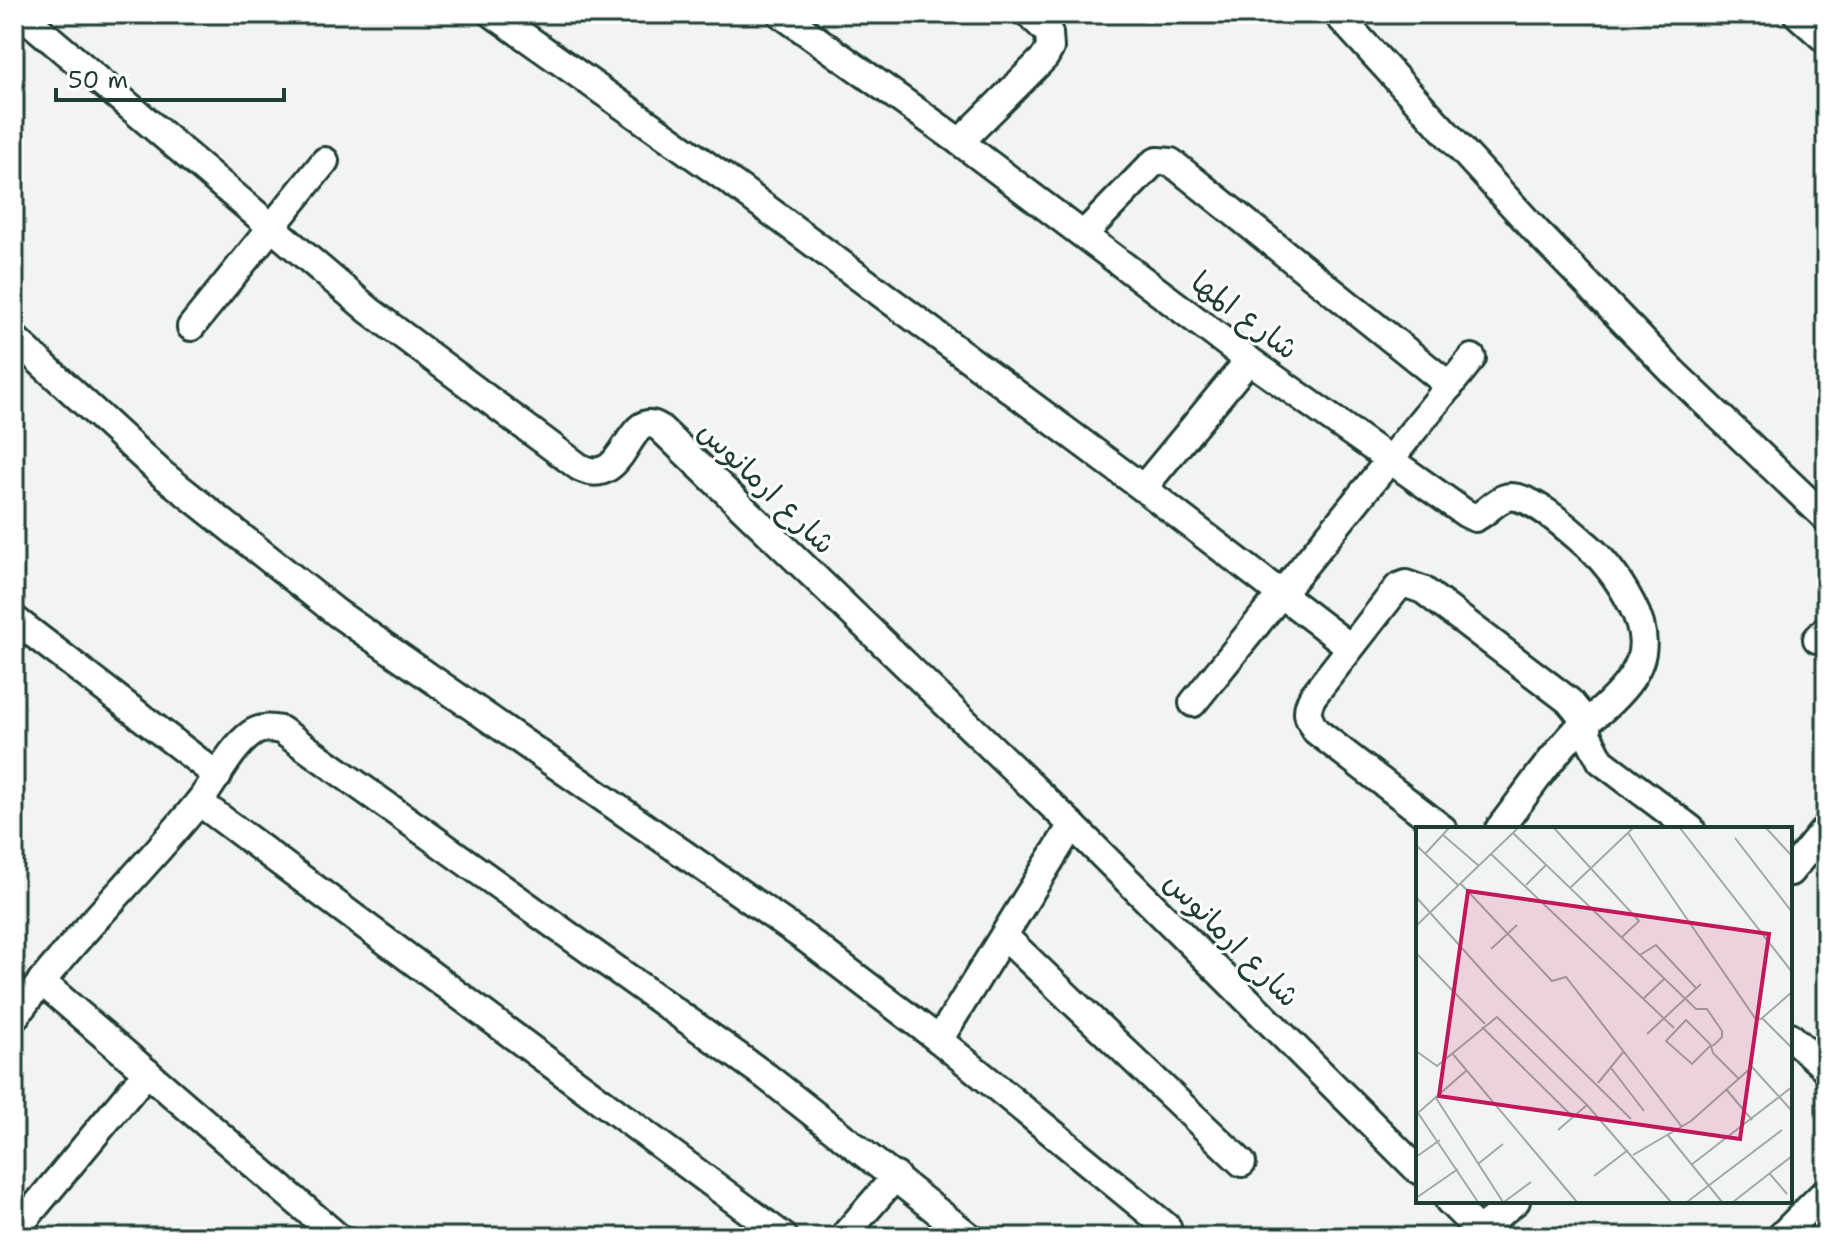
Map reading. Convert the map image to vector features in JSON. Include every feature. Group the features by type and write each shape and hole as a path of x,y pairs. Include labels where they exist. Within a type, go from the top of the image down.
{"street":[{"name":"شارع ارمانوس","path":"21,14 370,311 590,472 602,472 613,466 638,429 645,424 660,428 1072,825 1416,1168"},
{"path":"493,14 735,185 1143,488 1350,647"},
{"name":"شارع المها","path":"781,14 960,142 1249,360 1465,513 1475,518 1485,514 1502,498 1516,496 1529,500 1584,542 1622,586 1642,622 1644,638 1643,658 1617,695 1586,722"},
{"path":"960,142 1045,57 1050,48 1049,33 1029,14"},
{"path":"1337,14 1538,233 1653,351 1826,518"},
{"path":"1797,14 1826,40"},
{"path":"191,327 325,161"},
{"path":"1084,234 1152,164 1157,161 1171,162 1450,386"},
{"path":"14,338 162,474 337,613 805,938 939,1040 1167,1227"},
{"path":"1193,703 1472,358"},
{"path":"1143,488 1249,360"},
{"path":"1440,827 1316,731 1309,719 1307,706 1398,587 1406,584 1414,585 1569,701 1586,722 1588,736 1601,761 1688,827"},
{"path":"14,619 218,776"},
{"path":"1501,827 1586,722"},
{"path":"14,1018 41,981 199,802 244,740 254,731 268,728 281,730 767,1077 970,1237"},
{"path":"199,802 784,1237"},
{"path":"939,1040 1072,825"},
{"path":"1792,870 1826,828"},
{"path":"1004,936 1242,1163"},
{"path":"41,981 338,1237"},
{"path":"1792,1038 1826,1069"},
{"path":"14,1232 147,1072"},
{"path":"843,1237 896,1176"},
{"path":"1780,1237 1826,1191"},
{"path":"1451,1203 1474,1234 1513,1203"}]}
